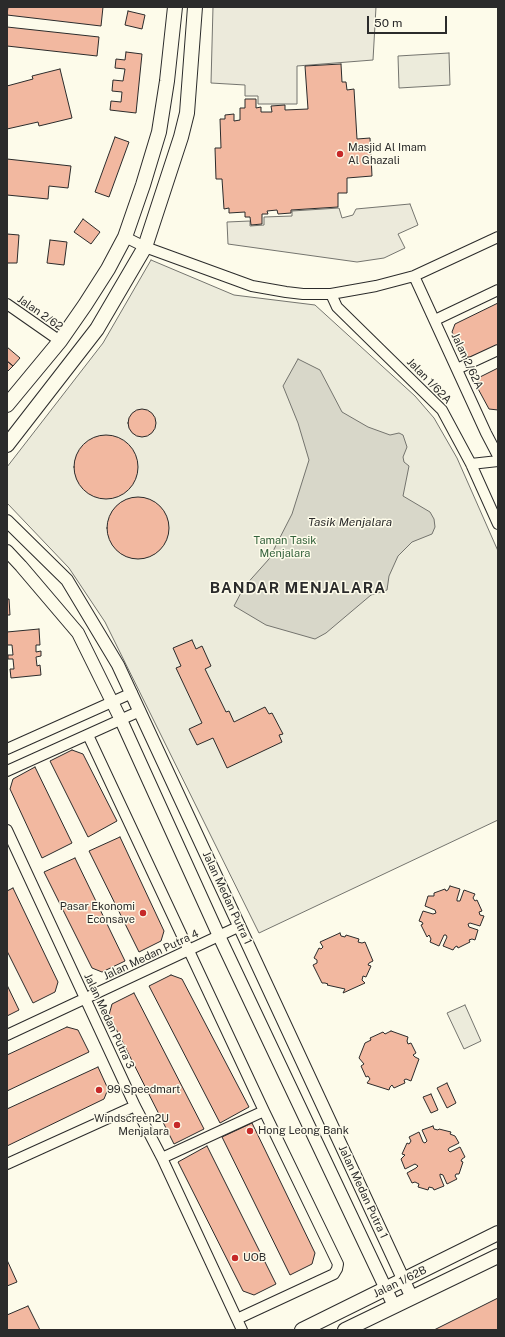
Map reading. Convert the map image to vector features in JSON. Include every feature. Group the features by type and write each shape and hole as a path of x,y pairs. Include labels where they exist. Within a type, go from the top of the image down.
{"main road":[{"path":"7,405 60,341 90,298 125,237 159,132 167,81 174,7"},
{"path":"7,445 97,330 146,247 181,137 186,113 195,8"},
{"name":"Jalan 1/62B","path":"302,1330 498,1233"},
{"name":"Jalan 1/62B","path":"345,1330 498,1256"}],"street":[{"path":"125,237 146,247 252,286 303,294 331,294 376,286 414,276 498,237"},
{"name":"Jalan 2/62A","path":"414,276 498,456"},
{"path":"435,320 498,290"},
{"name":"Jalan 1/62A","path":"331,294 337,307 442,410 471,464 498,524"},
{"name":"Jalan 2/62","path":"7,304 60,341"},
{"path":"457,369 498,350"},
{"path":"471,464 498,461"},
{"name":"Jalan Medan Putra 1","path":"7,521 67,580 118,665 412,1298"},
{"name":"Jalan Medan Putra 1","path":"7,551 78,633 121,720 219,936 394,1306"},
{"path":"7,749 132,693"},
{"path":"7,771 140,711"},
{"path":"88,734 264,1111 338,1264 334,1274 237,1319"},
{"name":"Jalan Medan Putra 3","path":"7,830 135,1106 162,1158 242,1330"},
{"name":"Jalan Medan Putra 4","path":"7,1035 240,926"},
{"path":"7,1164 135,1106"},
{"path":"162,1158 264,1111"}],"green space":[{"path":"449,53 450,85 399,88 398,56"},
{"name":"Taman Tasik Menjalara","path":"151,260 234,295 315,305 415,396 434,418 457,458 498,551 498,820 259,933 105,622 69,568 7,503 7,467 103,343"},
{"path":"465,1005 481,1041 464,1049 447,1013"}],"shaded area":[{"path":"213,7 376,7 373,60 297,66 297,104 258,104 258,96 245,96 245,85 211,83"},
{"path":"410,204 418,225 398,234 405,248 384,258 357,262 228,244 227,222 250,221 250,226 264,225 264,217 292,216 292,211 339,208 342,218 353,215 356,209"}],"water":[{"name":"Tasik Menjalara","path":"298,359 320,370 342,412 368,427 390,435 399,433 403,435 407,447 403,457 404,462 409,466 403,496 430,512 434,519 435,527 432,534 412,542 398,556 389,576 387,590 371,595 326,633 315,639 266,625 234,606 244,587 269,559 292,514 309,460 298,423 283,386"}],"building":[{"path":"8,7 103,7 101,26 7,15"},
{"path":"128,11 145,15 142,29 125,25"},
{"path":"7,27 99,37 97,56 7,46"},
{"path":"126,52 142,54 136,113 110,110 111,101 121,102 122,92 112,91 113,80 123,81 125,69 115,68 116,59 125,60"},
{"path":"341,64 342,82 346,82 347,90 354,89 357,139 370,138 372,176 347,178 347,193 338,193 338,207 291,210 291,213 278,214 277,210 267,211 268,214 262,214 262,224 251,225 250,217 245,217 245,212 229,213 229,208 224,209 222,179 216,179 215,148 221,148 220,119 225,119 225,115 234,114 234,121 240,120 240,108 245,108 245,99 256,99 256,108 261,107 261,112 272,112 271,106 285,105 285,110 308,109 305,66"},
{"path":"60,69 72,118 39,126 38,122 7,129 7,86 33,79 32,76"},
{"path":"115,137 129,142 109,197 95,192"},
{"path":"7,159 71,166 68,188 49,186 48,199 7,195"},
{"path":"83,219 100,232 91,244 74,232"},
{"path":"7,234 19,235 17,263 7,263"},
{"path":"50,240 67,242 64,265 47,263"},
{"path":"498,303 498,347 473,358 464,356 452,332 455,324"},
{"path":"7,347 20,358 13,366 7,361"},
{"path":"7,361 13,366 7,372"},
{"path":"498,368 498,410 489,409 476,385 480,377"},
{"path":"142,409 152,413 156,423 152,433 142,437 132,433 128,423 132,413"},
{"path":"106,435 124,441 132,449 138,467 132,485 124,493 106,499 88,493 80,485 74,467 80,449 88,441"},
{"path":"138,497 150,500 160,506 166,516 169,528 166,540 160,550 150,556 138,559 126,556 116,550 110,540 107,528 110,516 116,506 126,500"},
{"path":"7,599 9,599 10,615 7,615"},
{"path":"39,629 40,645 36,645 36,652 41,651 41,656 36,657 37,666 40,665 41,675 11,678 10,669 14,669 13,659 8,659 8,655 13,655 12,645 7,645 7,632"},
{"path":"192,640 196,649 202,646 211,666 205,669 226,712 229,711 234,722 265,707 269,714 272,713 283,734 279,735 282,742 227,768 213,738 197,745 189,729 202,723 176,668 181,666 173,648"},
{"path":"72,750 83,754 117,821 88,837 50,761"},
{"path":"35,767 72,843 42,858 10,789 13,779"},
{"path":"120,837 164,931 161,941 139,952 89,851"},
{"path":"75,858 125,961 102,972 92,968 44,872"},
{"path":"450,886 460,889 457,901 460,901 464,890 475,894 473,898 475,901 477,900 482,911 479,912 480,915 484,916 480,926 470,923 468,924 469,927 478,930 475,940 469,940 470,942 458,948 457,946 453,950 443,946 447,937 446,935 444,935 439,946 430,942 431,939 429,935 427,937 421,925 423,924 422,922 419,921 423,911 433,914 436,913 435,910 425,906 428,896 434,896 434,893 445,889 446,891"},
{"path":"13,888 58,982 55,992 33,1003 7,951 7,891"},
{"path":"340,933 341,936 345,937 346,935 359,939 358,942 365,942 373,961 368,965 371,966 366,977 363,976 362,980 365,983 343,993 345,989 322,983 313,965 317,963 317,960 314,958 319,948 321,949 323,947 320,942"},
{"path":"171,975 182,979 249,1107 220,1123 149,986"},
{"path":"7,985 19,1010 7,1016"},
{"path":"134,993 204,1129 174,1144 109,1015 112,1004"},
{"path":"67,1027 78,1030 89,1052 7,1091 7,1055"},
{"path":"391,1031 408,1037 408,1044 411,1043 416,1053 413,1055 419,1059 411,1081 406,1079 404,1080 405,1083 394,1088 392,1085 389,1090 367,1083 370,1079 368,1076 366,1077 361,1066 364,1064 359,1058 365,1043 371,1040 370,1038 383,1032 385,1034"},
{"path":"98,1067 108,1089 104,1099 7,1146 7,1109"},
{"path":"447,1083 456,1103 447,1108 437,1088"},
{"path":"431,1094 438,1110 431,1113 423,1097"},
{"path":"252,1123 315,1253 312,1264 290,1275 222,1137"},
{"path":"433,1126 434,1129 451,1132 450,1134 455,1136 459,1143 448,1150 450,1152 460,1147 465,1157 461,1161 463,1162 459,1174 456,1174 455,1176 457,1179 447,1184 443,1175 440,1174 444,1186 434,1190 433,1188 429,1187 428,1190 418,1187 419,1184 415,1182 412,1183 407,1173 418,1166 415,1164 405,1169 401,1159 405,1155 402,1154 407,1143 409,1144 411,1141 409,1137 419,1132 423,1142 425,1143 427,1141 422,1130"},
{"path":"207,1146 276,1284 254,1295 243,1291 178,1162"},
{"path":"7,1260 17,1282 7,1286"},
{"path":"498,1298 498,1330 434,1330"},
{"path":"28,1306 40,1330 7,1330 7,1315"}],"place":[{"name":"Masjid Al Imam Al Ghazali","path":"340,154"},
{"name":"Pasar Ekonomi Econsave","path":"143,913"},
{"name":"99 Speedmart","path":"99,1090"},
{"name":"Windscreen2U Menjalara","path":"177,1125"},
{"name":"Hong Leong Bank","path":"250,1131"},
{"name":"UOB","path":"235,1258"}],"district":[{"name":"BANDAR MENJALARA","path":"298,588"}]}
